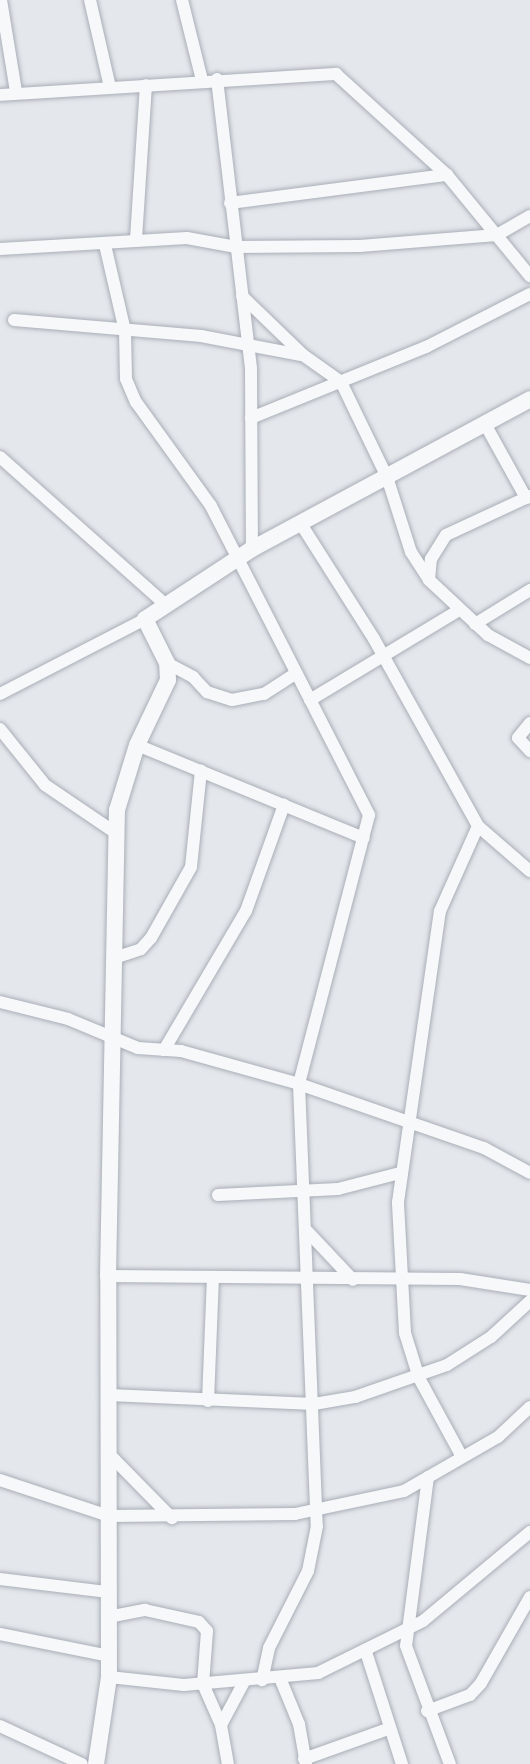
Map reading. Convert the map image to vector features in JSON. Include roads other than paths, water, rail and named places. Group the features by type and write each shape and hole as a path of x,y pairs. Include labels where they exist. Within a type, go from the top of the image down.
{"street":[{"path":"1,0 16,92"},
{"path":"90,0 110,87"},
{"path":"182,0 202,80"},
{"path":"0,95 16,92 217,79 336,74 447,175 530,276"},
{"path":"217,79 247,344 251,418 245,554"},
{"path":"136,239 146,85"},
{"path":"230,203 447,175"},
{"path":"0,249 105,245 136,239 204,238 236,247 360,246 496,235 530,216"},
{"path":"105,245 124,331 122,358 136,402 245,554 295,674 368,807 364,838 298,1084 302,1192 307,1231 307,1281 318,1510 308,1571 268,1648 262,1680"},
{"path":"251,418 453,334 530,294"},
{"path":"242,296 303,355 341,382 387,477 407,542 429,580 475,624 530,658"},
{"path":"14,320 247,344 303,355"},
{"path":"0,694 144,619 245,554 530,399"},
{"path":"429,580 431,559 446,535 528,497 485,424"},
{"path":"0,458 166,605"},
{"path":"301,524 383,656 478,826 530,871"},
{"path":"475,624 530,590"},
{"path":"310,700 459,610"},
{"path":"96,1764 109,1677 108,1276 117,810 137,745 166,686 167,663 144,619"},
{"path":"167,663 193,677 207,692 232,700 264,694 295,674"},
{"path":"530,723 518,738 530,751"},
{"path":"0,729 45,785 116,833"},
{"path":"137,745 364,838"},
{"path":"114,958 141,949 151,938 192,867 201,771"},
{"path":"164,1050 246,911 285,805"},
{"path":"94,820 117,810"},
{"path":"462,1457 419,1378 405,1333 399,1280 400,1173 440,911 478,826"},
{"path":"0,1002 112,1035 138,1048 164,1050 298,1084 484,1148 530,1173"},
{"path":"219,1195 302,1192 400,1173"},
{"path":"307,1231 353,1280"},
{"path":"108,1276 307,1281 489,1281 530,1290"},
{"path":"208,1401 213,1279"},
{"path":"109,1395 314,1404 419,1378 491,1337 530,1301"},
{"path":"0,1480 109,1516 171,1518 318,1510 383,1498 428,1477 498,1437 530,1407"},
{"path":"109,1454 171,1518"},
{"path":"428,1477 406,1632 427,1711 450,1764"},
{"path":"109,1677 203,1684 244,1682 318,1672 406,1632 444,1607 530,1532"},
{"path":"0,1579 108,1592"},
{"path":"427,1711 470,1695 481,1683 530,1597"},
{"path":"108,1617 132,1609 199,1622 207,1631 203,1684 221,1725 225,1763"},
{"path":"0,1634 109,1656"},
{"path":"366,1652 388,1728 402,1764"},
{"path":"280,1678 298,1724 305,1761 388,1728"},
{"path":"221,1725 244,1682"},
{"path":"0,1726 82,1764"}]}
